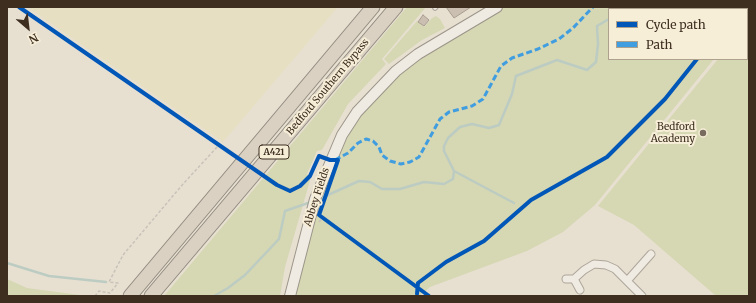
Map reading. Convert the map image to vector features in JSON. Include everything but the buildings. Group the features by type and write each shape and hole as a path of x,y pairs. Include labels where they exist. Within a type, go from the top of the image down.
{"highway":[{"name":"Bedford Southern Bypass","path":"130,296 373,7"},
{"name":"Bedford Southern Bypass","path":"151,296 396,7"}],"street":[{"name":"Abbey Fields","path":"290,296 315,198 342,135 357,112 396,71 418,54 497,7"},
{"path":"627,281 651,254"},
{"path":"566,278 574,279 594,264 606,265 615,269 640,295"},
{"path":"574,279 580,290"}],"path":[{"path":"95,296 99,291 110,293 118,283 109,282 123,255 183,184 219,145"},
{"path":"318,215 329,222"}],"shaded area":[{"path":"27,7 338,7 223,142"}],"green space":[{"path":"407,7 426,7 382,59 386,64 348,104 322,150 317,151 307,174 311,177 285,267 280,296 164,296"},
{"path":"503,7 749,7 748,30 748,8 608,8 608,60 713,60 595,205 563,232 527,251 430,287 420,296 296,296 310,230 339,153 361,113 383,88 420,57"},
{"path":"436,16 440,19 445,28 422,40 389,64 384,59 417,21 424,27 432,18"},
{"name":"Bedford Academy","path":"748,32 749,296 716,296 634,225 598,206 717,60 748,60"},
{"path":"7,279 27,288 87,296 7,296"}],"waterway":[{"path":"319,199 359,181 370,182 382,189 400,189 424,182 444,184 453,179 454,171 444,151 444,146 448,138 460,127 472,124 489,128 499,125 512,94 516,76 557,60 587,70 596,62 598,44 597,26 608,20"},
{"path":"454,171 514,203"},
{"path":"214,296 228,288 245,275 279,239 285,211 311,202"},
{"path":"7,263 49,276 106,282"}],"marked path":[{"path":"335,160 348,153 358,143 366,139 373,141 379,147 382,155 390,161 401,164 410,162 419,157 440,119 449,112 472,106 483,99 501,66 512,58 538,49 559,39 573,28 593,7"}],"cycle path":[{"path":"19,7 277,185 290,191 300,186 310,176 319,156 330,160 338,160 319,215 429,296"},
{"path":"417,294 418,283 446,262 484,241 531,200 607,157 665,99 696,60"}],"place":[{"name":"Bedford Academy","path":"703,133"}]}
